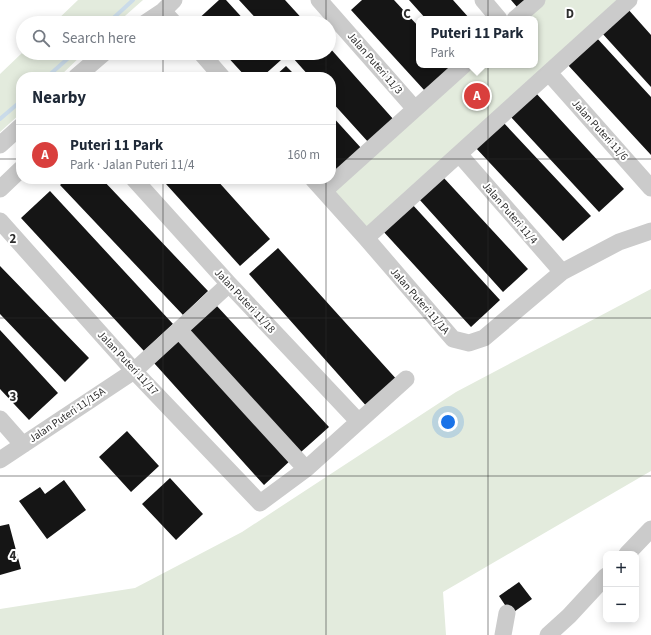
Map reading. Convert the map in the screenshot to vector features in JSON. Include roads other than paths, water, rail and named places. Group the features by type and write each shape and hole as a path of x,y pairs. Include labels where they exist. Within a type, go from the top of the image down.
{"street":[{"name":"Jalan Puteri 11/3","path":"319,0 333,16"},
{"path":"483,0 496,16"},
{"path":"518,16 536,0"},
{"path":"366,238 630,0"},
{"path":"160,16 170,11"},
{"name":"Jalan Puteri 11/3","path":"336,19 415,109"},
{"path":"82,72 96,60"},
{"path":"206,60 217,72"},
{"path":"336,172 415,109 461,68"},
{"name":"Jalan Puteri 11/6","path":"549,73 651,188"},
{"path":"0,145 16,131"},
{"name":"Jalan Puteri 11/4","path":"458,154 562,272"},
{"path":"0,188 16,174"},
{"name":"Jalan Puteri 11/18","path":"139,184 229,284 358,421"},
{"name":"Jalan Puteri 11/1A","path":"319,185 453,339 469,343 484,338 562,272 619,242 651,231"},
{"name":"Jalan Puteri 11/17","path":"0,221 134,371 260,503 306,469"},
{"name":"Jalan Puteri 11/15A","path":"0,460 134,371 229,284"},
{"path":"179,330 306,469 406,379"},
{"path":"0,419 23,445"},
{"path":"630,551 651,529"},
{"path":"548,635 569,616 603,579"},
{"path":"503,635 507,613"}],"waterway":[{"path":"116,16 133,0"},
{"path":"53,72 66,60"},
{"path":"0,119 16,105"}],"place":[{"name":"Puteri 11 Park","path":"477,96"}]}
